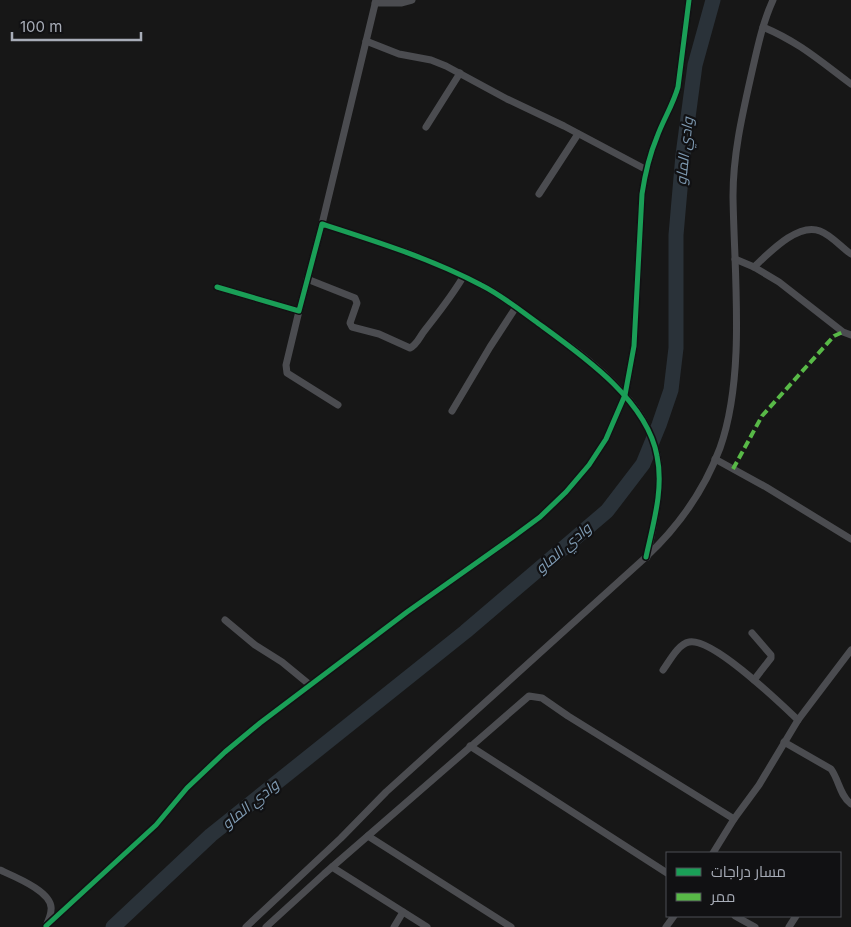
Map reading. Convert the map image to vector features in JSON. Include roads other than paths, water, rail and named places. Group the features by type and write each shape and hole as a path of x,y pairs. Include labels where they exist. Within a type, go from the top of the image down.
{"street":[{"path":"338,404 287,373 286,365 376,2 402,3 412,0"},
{"path":"46,927 156,825 187,788 225,752 310,685 408,612 513,538 566,492 589,465 606,439 625,395 634,346 642,194 646,169 657,136 675,100 689,0"},
{"path":"246,927 341,838 386,792 646,557 675,529 689,510 715,459 724,435 732,392 735,327 733,196 735,156 763,27 773,0"},
{"path":"763,27 790,39 812,53 851,84"},
{"path":"366,42 399,54 431,60 460,73 507,99 646,169"},
{"path":"426,128 460,73"},
{"path":"539,194 578,134"},
{"path":"322,224 373,241 462,276 488,289 584,357 625,395 634,405 648,431 657,454 659,469 660,477 646,557"},
{"path":"754,267 792,235 810,229 823,232 851,254"},
{"path":"735,259 754,267 779,282 843,332 851,335"},
{"path":"307,279 355,298 357,303 350,323 352,327 379,334 410,348 414,346 444,307 462,276"},
{"path":"217,287 299,311"},
{"path":"452,411 516,307"},
{"path":"715,459 766,487 851,539"},
{"path":"225,620 255,645 282,662 310,685"},
{"path":"752,633 771,655 771,658 754,680"},
{"path":"663,670 681,646 687,642 694,642 724,658 754,680 798,720"},
{"path":"714,852 734,819 759,785 798,720 851,650"},
{"path":"266,927 521,700 528,696 542,698 734,819"},
{"path":"784,742 831,769 845,797 851,804"},
{"path":"470,746 666,872"},
{"path":"368,836 511,927"},
{"path":"332,867 427,927"},
{"path":"0,870 28,884 45,896 52,909 46,927"},
{"path":"394,927 403,912"},
{"path":"737,917 755,927"}],"waterway":[{"name":"وادي الماو","path":"113,927 211,835 465,632 607,511 643,464 671,390 676,348 676,235 683,155 695,65 713,0"}]}
